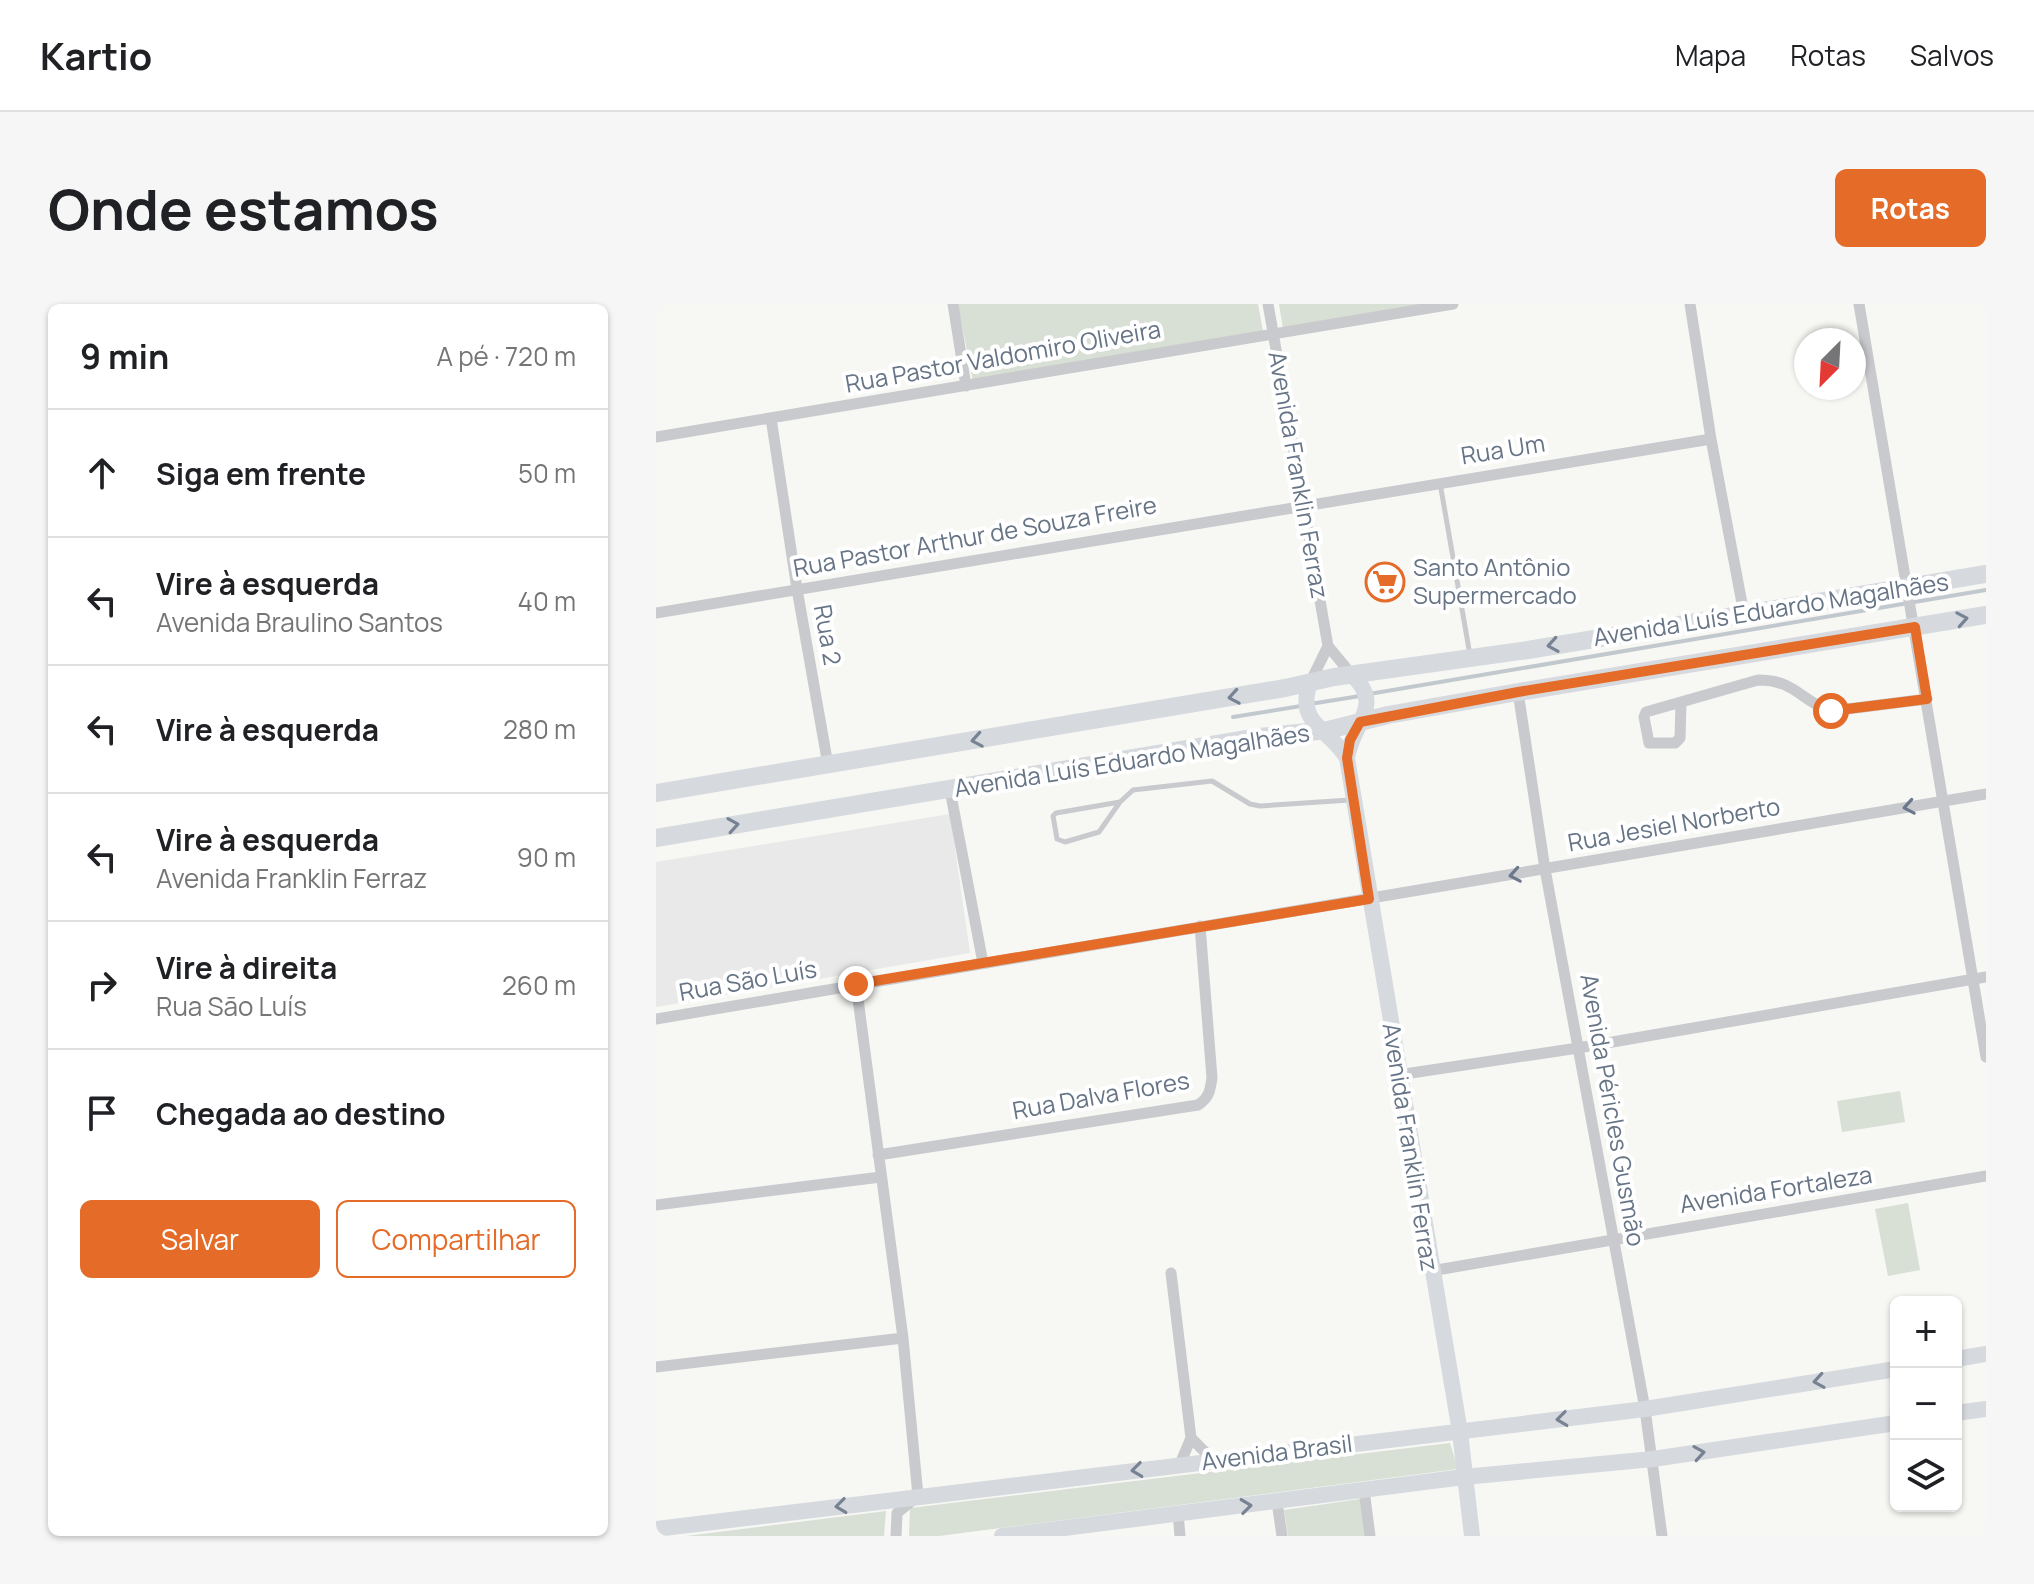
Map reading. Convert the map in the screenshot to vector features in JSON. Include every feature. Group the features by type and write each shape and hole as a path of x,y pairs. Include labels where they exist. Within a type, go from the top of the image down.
{"main road":[{"name":"Avenida Luís Eduardo Magalhães","path":"656,793 1744,614 1908,592 1986,574"},
{"name":"Avenida Luís Eduardo Magalhães","path":"656,838 1259,737 1364,716 1914,622 1986,615"},
{"path":"1347,758 1350,740 1364,716 1366,691 1357,679"},
{"path":"1309,686 1306,707 1316,726 1336,742 1347,758"},
{"name":"Avenida Franklin Ferraz","path":"1347,758 1460,1432 1472,1536"},
{"path":"1962,1358 1986,1354"},
{"name":"Avenida Brasil","path":"656,1529 1645,1409 1890,1370"},
{"path":"1962,1412 1986,1409"},
{"name":"Avenida Brasil","path":"1002,1536 1464,1477 1653,1459 1890,1424"}],"street":[{"path":"953,304 966,386"},
{"name":"Avenida Franklin Ferraz","path":"1268,304 1328,646"},
{"name":"Rua Pastor Valdomiro Oliveira","path":"656,437 1453,304"},
{"path":"1690,304 1711,439 1744,614"},
{"path":"1859,304 1945,801 1980,978 1986,1057"},
{"name":"Rua 2","path":"771,418 828,765"},
{"name":"Rua Um","path":"1302,504 1711,439"},
{"name":"Rua Pastor Arthur de Souza Freire","path":"656,613 1302,504"},
{"path":"1309,686 1328,646 1357,679"},
{"path":"1681,703 1758,680 1774,680 1789,685 1818,707 1831,711 1927,699"},
{"name":"Avenida Péricles Gusmão","path":"1518,692 1545,869 1645,1409 1662,1536"},
{"path":"950,790 983,963"},
{"name":"Rua Jesiel Norberto","path":"1369,899 1986,794"},
{"name":"Rua São Luís","path":"656,1019 1369,899"},
{"name":"Rua Dalva Flores","path":"878,1155 1198,1105 1206,1100 1212,1078 1200,926"},
{"path":"1398,1075 1578,1048 1980,978"},
{"path":"856,984 903,1338 918,1496 897,1513 896,1536"},
{"name":"Avenida Fortaleza","path":"1431,1271 1986,1176"},
{"path":"656,1205 881,1177"},
{"path":"1171,1273 1191,1438 1180,1464"},
{"path":"656,1367 903,1338"},
{"path":"1191,1438 1214,1461"},
{"path":"1364,1490 1370,1536"},
{"path":"1277,1502 1282,1536"},
{"path":"1178,1513 1180,1536"}],"lane":[{"path":"1440,482 1470,658"},
{"path":"1120,802 1056,813 1053,816 1057,839 1065,842 1099,832 1120,802 1133,790 1200,781 1212,781 1250,804 1260,806 1353,800"}],"shaded area":[{"path":"958,304 1258,304 1263,331 973,382"},
{"path":"1279,304 1425,304 1283,329"},
{"path":"950,814 970,953 656,1007 656,862"},
{"path":"1900,1091 1905,1122 1842,1132 1837,1101"},
{"path":"1908,1203 1920,1270 1888,1276 1875,1209"},
{"path":"1450,1443 1458,1469 939,1536 909,1536 910,1508"},
{"path":"1360,1499 1365,1536 1288,1536 1284,1510"},
{"path":"886,1511 884,1536 686,1536"}],"waterway":[{"path":"1369,694 1986,590"},
{"path":"1310,704 1360,696"},
{"path":"1233,717 1301,706"}],"place":[{"name":"Santo Antônio Supermercado","path":"1385,582"}],"route":[{"path":"856,984 1369,899 1347,758 1350,740 1360,722 1518,692 1915,627 1927,699 1831,711"}]}
